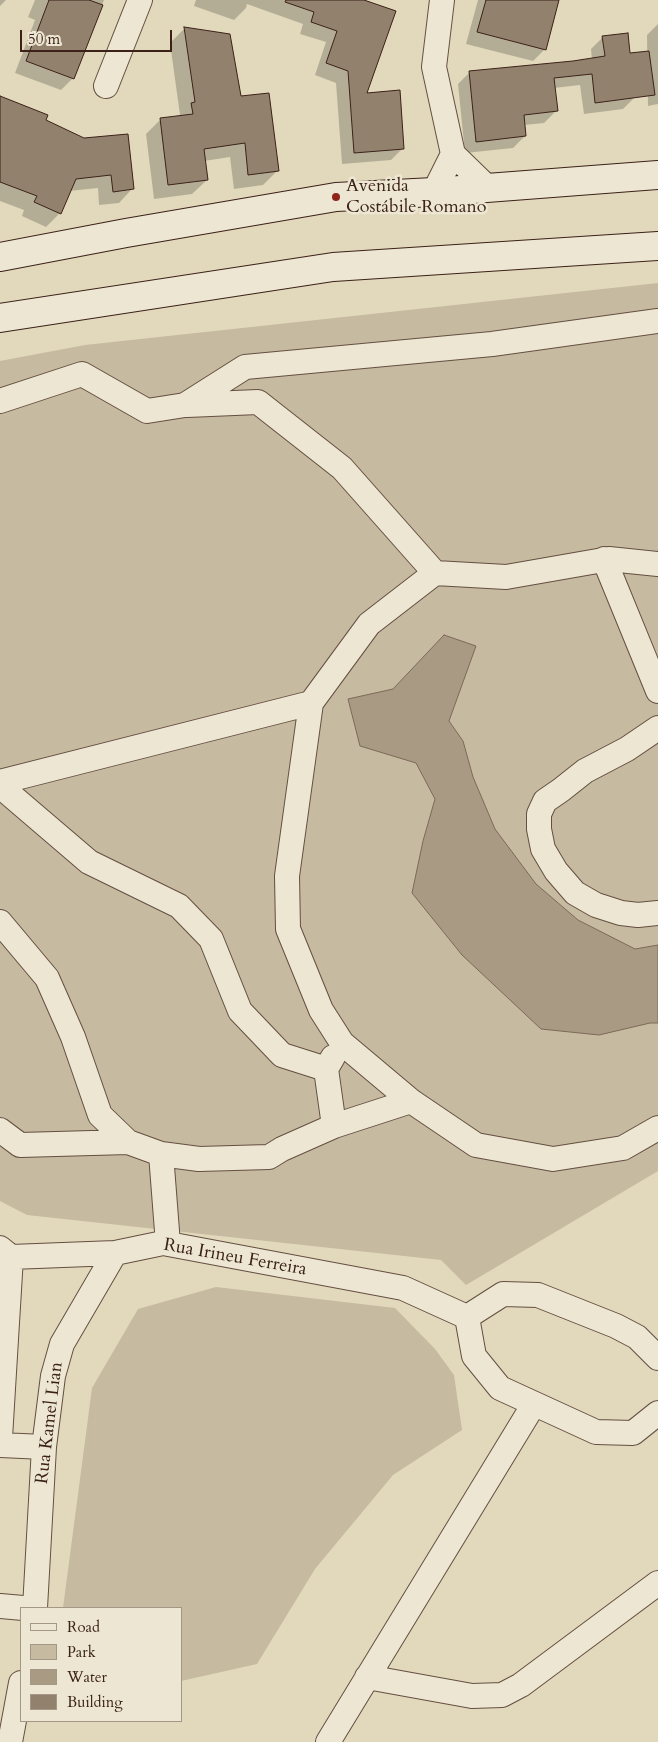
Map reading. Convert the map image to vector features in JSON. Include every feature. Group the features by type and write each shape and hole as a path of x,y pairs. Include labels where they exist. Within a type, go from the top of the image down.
{"main road":[{"path":"0,257 135,231 336,197 434,192 658,175"},
{"path":"0,318 333,267 658,246"}],"street":[{"path":"106,86 140,0"},
{"path":"442,0 434,67 453,154 487,187"},
{"path":"434,192 453,154"},
{"path":"185,405 245,367 492,344 658,321"},
{"path":"0,401 82,374 147,410 185,405 258,402 342,468 435,573"},
{"path":"658,564 608,558 506,577 435,573 369,624 311,703 287,876 288,929 321,1010 342,1043 411,1101 476,1145 553,1159 623,1148 658,1128"},
{"path":"604,559 658,691"},
{"path":"0,782 311,703"},
{"path":"658,728 627,749 585,771 545,801 539,814 539,829 542,849 556,871 575,893 596,905 621,913 638,915 658,913"},
{"path":"0,786 89,862 179,906 211,939 240,1011 282,1055 326,1069"},
{"path":"0,922 46,978 73,1038 100,1115 128,1142"},
{"path":"334,1126 326,1069 342,1043"},
{"path":"0,1130 20,1145 128,1142 161,1154 199,1160 270,1157 282,1149 334,1126 411,1101"},
{"path":"161,1154 168,1244"},
{"name":"Rua Irineu Ferreira","path":"6,1252 115,1253 163,1243 404,1288 467,1317"},
{"path":"0,1438 6,1252"},
{"name":"Rua Kamel Lian","path":"35,1607 44,1447 52,1376 62,1344 115,1253"},
{"path":"655,1350 637,1337 616,1326 538,1295 503,1294 467,1317 474,1356 500,1388 596,1432 633,1433 658,1413"},
{"path":"328,1742 534,1404"},
{"path":"0,1445 44,1447"},
{"path":"367,1677 472,1696 502,1695 521,1686 658,1582"},
{"path":"0,1606 20,1608"},
{"path":"10,1742 20,1688"}],"green space":[{"path":"658,283 658,1171 466,1285 441,1260 27,1215 0,1201 0,361 85,345"},
{"path":"216,1287 395,1308 435,1349 454,1375 462,1430 393,1475 315,1569 257,1664 182,1681 182,1607 63,1607 92,1388 138,1309"}],"water":[{"path":"444,635 476,646 449,721 463,741 473,777 495,829 536,884 578,920 635,949 658,945 658,1023 650,1023 599,1035 541,1029 462,955 412,893 423,841 435,799 416,763 360,746 348,699 393,689"}],"building":[{"path":"49,0 89,0 103,5 74,79 26,61"},
{"path":"286,0 364,0 396,11 367,93 400,90 404,149 354,153 348,71 326,63 337,31 311,22 314,12 285,2"},
{"path":"486,0 559,0 546,50 477,32"},
{"path":"184,27 230,34 241,96 269,93 279,171 248,175 245,143 204,149 208,180 168,185 160,118 193,114 191,103 195,102"},
{"path":"628,33 630,53 649,51 655,95 595,103 592,74 554,78 558,111 524,115 526,136 476,142 469,71 605,56 602,36"},
{"path":"0,96 48,115 46,120 84,138 128,134 134,189 113,192 111,175 76,179 61,214 34,202 37,196 0,182"}],"place":[{"name":"Avenida Costábile Romano","path":"336,197"}]}
